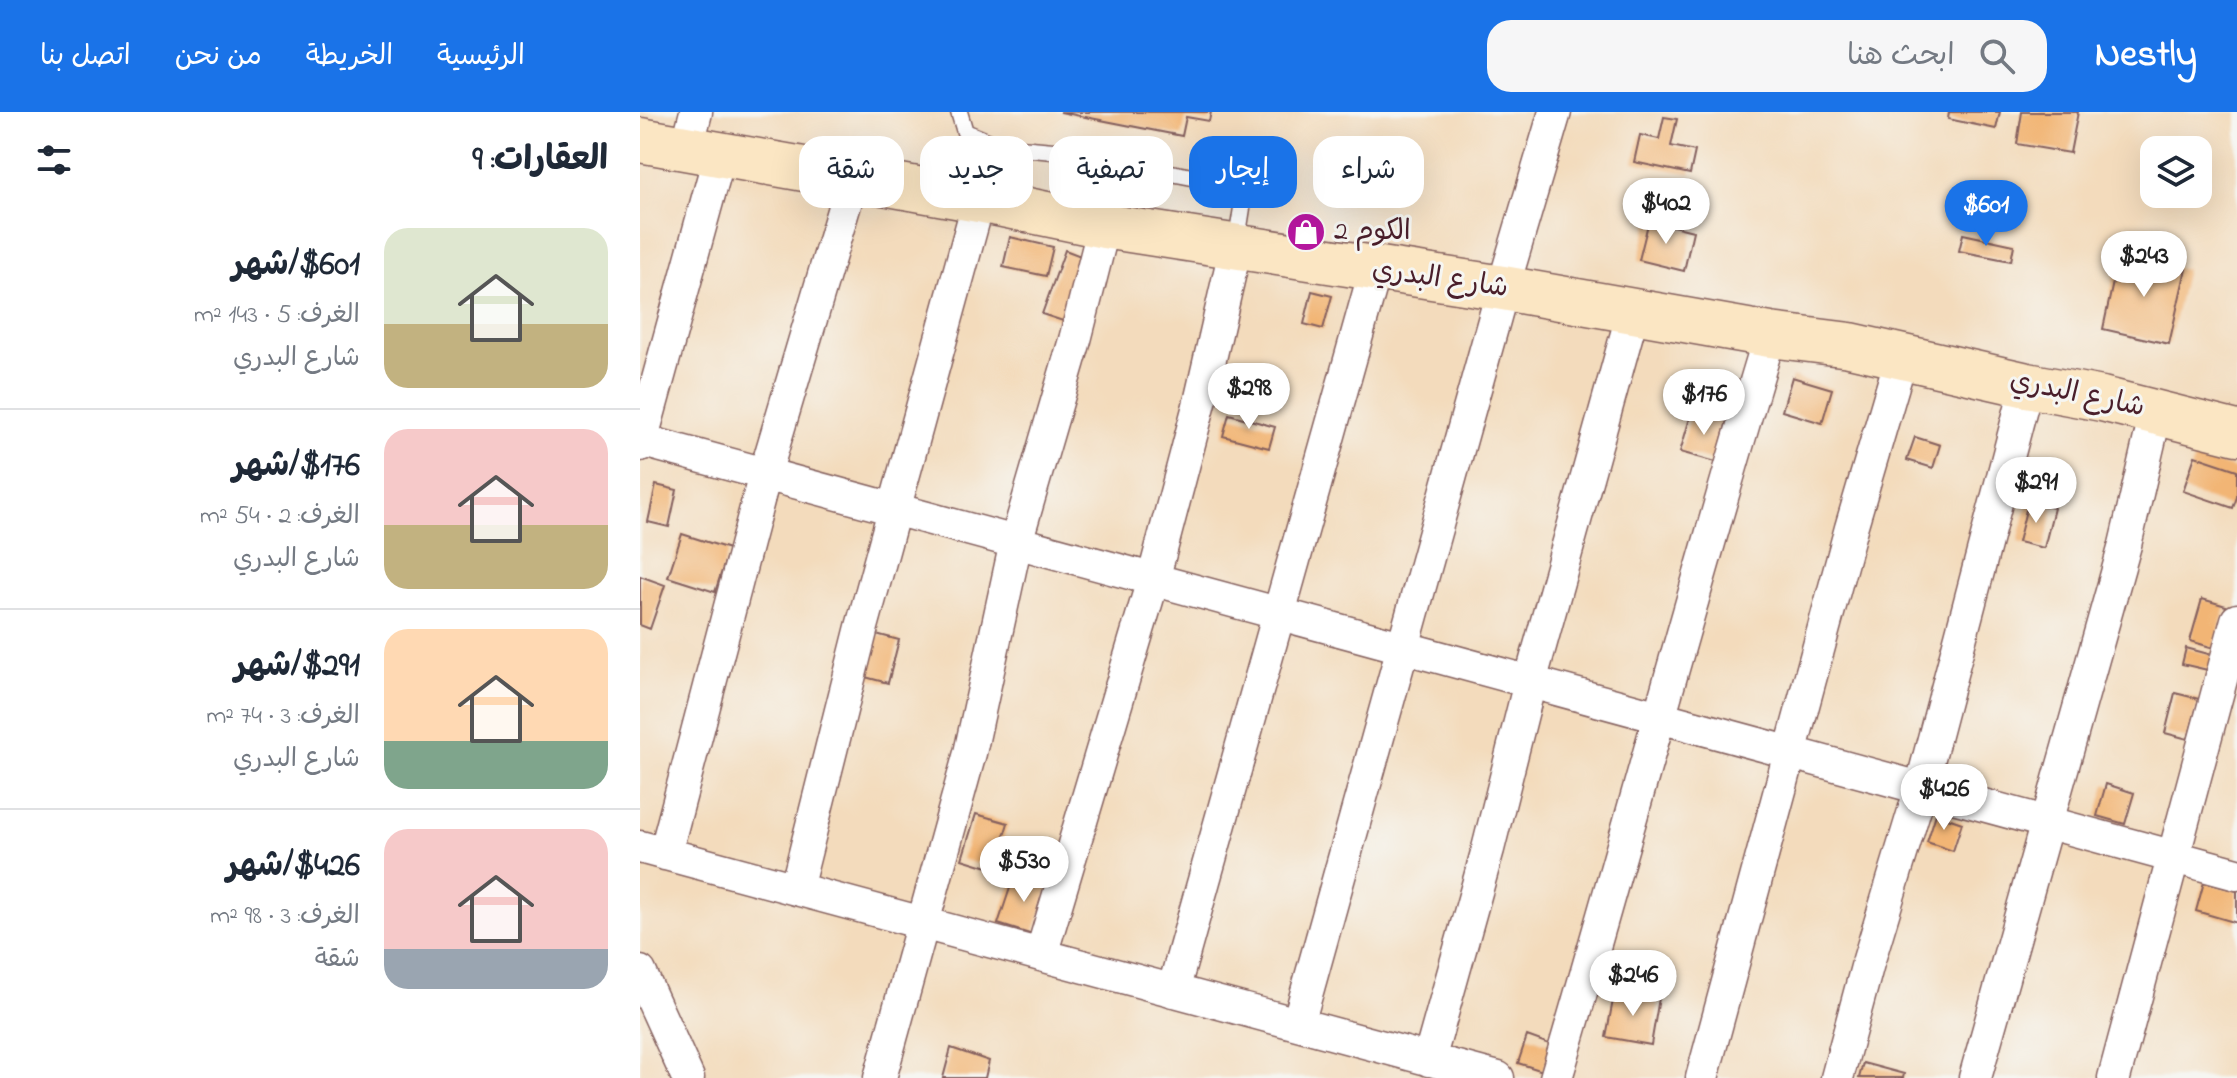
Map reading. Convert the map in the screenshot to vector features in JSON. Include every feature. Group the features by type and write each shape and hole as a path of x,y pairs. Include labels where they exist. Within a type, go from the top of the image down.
{"street":[{"path":"1298,1024 1555,112"},
{"name":"شارع البدري","path":"640,140 701,138 799,163"},
{"path":"701,138 640,442 2237,874"},
{"path":"844,208 652,850 1498,1078"},
{"path":"796,889 977,208"},
{"name":"شارع البدري","path":"1017,208 1104,226 1375,271 1503,288 1770,335 1850,345 2102,399 2237,433"},
{"path":"880,1078 970,753 1016,542 1075,340 1104,226"},
{"path":"1041,955 1153,580 1201,398 1236,246"},
{"path":"1173,991 1375,271"},
{"path":"1429,1060 1633,312"},
{"path":"1556,1078 1707,544 1770,335"},
{"path":"1702,1078 1902,355"},
{"path":"1837,1078 1921,788 2027,385"},
{"path":"1975,1078 2125,545 2156,412"},
{"path":"2114,1078 2237,620"},
{"path":"640,972 688,1078"}],"lane":[{"path":"959,112 965,132 999,146 1064,152 1238,186 1242,208 1236,246"}],"building":[{"path":"1060,112 1211,112 1209,121 1186,117 1182,136"},
{"path":"1949,112 2000,112 1996,129 1948,119"},
{"path":"2022,112 2078,112 2070,153 2017,144"},
{"path":"1664,117 1677,119 1671,146 1695,151 1690,174 1634,162 1640,135 1659,139"},
{"path":"1649,220 1693,231 1684,271 1639,260"},
{"path":"1963,234 2014,245 2011,261 1959,251"},
{"path":"1010,237 1053,247 1046,276 1003,267"},
{"path":"1065,250 1086,258 1063,321 1042,314"},
{"path":"2119,254 2186,269 2169,344 2103,329"},
{"path":"1312,291 1332,296 1323,329 1304,324"},
{"path":"1792,377 1832,389 1822,423 1782,411"},
{"path":"1692,411 1727,421 1716,462 1680,452"},
{"path":"1229,414 1275,427 1269,448 1223,436"},
{"path":"1915,437 1940,445 1933,468 1907,460"},
{"path":"2195,456 2237,470 2237,497 2233,508 2183,491"},
{"path":"656,485 677,490 669,527 648,522"},
{"path":"2028,502 2054,508 2044,548 2018,542"},
{"path":"682,534 729,549 715,592 668,577"},
{"path":"640,576 665,585 650,629 640,625"},
{"path":"2202,599 2226,606 2214,648 2190,641"},
{"path":"876,634 899,640 888,683 865,677"},
{"path":"2186,648 2216,656 2212,671 2182,664"},
{"path":"2175,693 2199,699 2188,739 2165,733"},
{"path":"2106,784 2134,793 2125,824 2097,816"},
{"path":"976,814 1008,823 994,869 962,859"},
{"path":"1936,814 1962,823 1953,851 1927,842"},
{"path":"1015,873 1050,884 1033,935 998,924"},
{"path":"2204,882 2237,891 2237,923 2196,911"},
{"path":"1615,990 1659,998 1651,1045 1606,1037"},
{"path":"1527,1036 1552,1045 1543,1071 1518,1063"},
{"path":"951,1048 989,1061 985,1078 943,1078"},
{"path":"1863,1063 1904,1074 1903,1078 1859,1078"}],"place":[{"name":"الكوم 2","path":"1306,232"}]}
